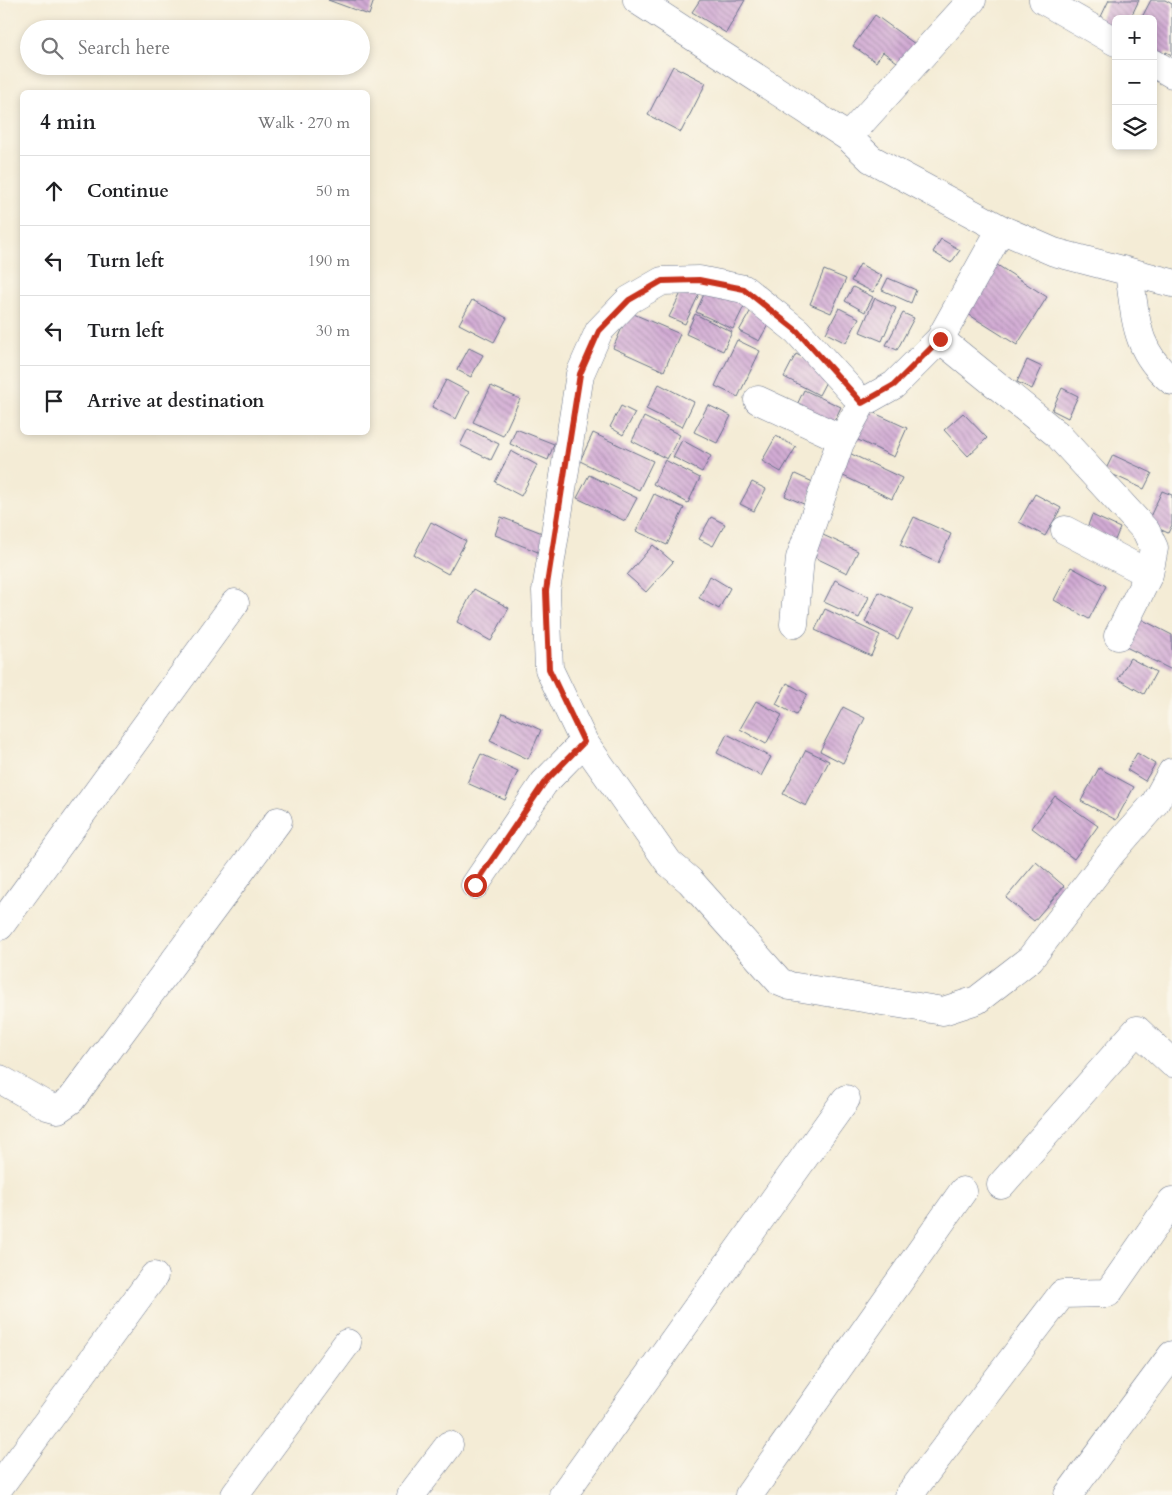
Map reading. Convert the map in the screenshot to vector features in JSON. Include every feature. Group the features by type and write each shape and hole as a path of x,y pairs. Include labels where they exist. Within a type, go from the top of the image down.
{"street":[{"path":"637,0 848,137 872,158 1001,229 1054,252 1172,283"},
{"path":"848,137 972,0"},
{"path":"1043,0 1112,40"},
{"path":"1157,65 1172,74"},
{"path":"794,624 800,558 842,439 862,403 894,385 940,339 1001,229"},
{"path":"1129,273 1140,339 1147,355 1160,371 1172,381"},
{"path":"862,403 797,331 744,289 699,280 662,281 629,300 599,331 580,374 546,591 549,669 584,742 669,863 690,881 780,982 790,986 943,1011 977,1000 1030,959 1113,851 1155,803 1172,772"},
{"path":"940,339 1057,434 1126,506 1146,531 1154,548 1149,574 1118,636"},
{"path":"758,400 842,439"},
{"path":"1065,530 1149,574"},
{"path":"0,926 235,603"},
{"path":"475,885 544,783 584,742"},
{"path":"0,1079 47,1106 58,1109 71,1100 278,822"},
{"path":"1001,1186 1137,1030 1172,1063"},
{"path":"563,1495 846,1099"},
{"path":"749,1495 963,1192"},
{"path":"909,1495 1062,1294 1108,1293 1172,1201"},
{"path":"0,1486 154,1276"},
{"path":"235,1495 348,1344"},
{"path":"1068,1495 1172,1355"},
{"path":"411,1495 449,1444"}],"building":[{"path":"328,0 374,0 369,15"},
{"path":"700,0 745,0 726,33 692,12"},
{"path":"1109,0 1139,0 1132,15 1112,15 1112,32 1097,25"},
{"path":"1151,0 1165,0 1172,4 1172,55 1166,52 1164,56 1157,52 1157,15 1143,15"},
{"path":"875,15 915,44 900,64 883,52 876,62 853,46"},
{"path":"673,66 706,83 681,132 648,115"},
{"path":"941,239 960,250 951,263 933,252"},
{"path":"991,261 1047,297 1017,345 960,309"},
{"path":"860,264 882,276 873,292 851,281"},
{"path":"824,270 846,279 831,313 810,304"},
{"path":"888,278 916,290 911,303 882,290"},
{"path":"686,283 701,290 685,324 669,317"},
{"path":"709,283 747,300 733,329 696,312"},
{"path":"853,287 873,297 865,312 845,301"},
{"path":"875,298 896,308 882,341 860,332"},
{"path":"472,300 507,318 494,342 459,324"},
{"path":"754,305 773,316 759,341 739,331"},
{"path":"839,308 859,318 846,343 826,333"},
{"path":"629,312 680,334 664,371 613,348"},
{"path":"903,313 914,318 897,350 886,345"},
{"path":"695,314 732,332 723,351 686,334"},
{"path":"737,340 760,351 738,397 715,386"},
{"path":"469,348 483,355 471,377 457,370"},
{"path":"796,354 831,372 819,395 784,377"},
{"path":"1027,360 1042,367 1032,389 1017,382"},
{"path":"446,380 469,392 456,419 432,407"},
{"path":"659,384 694,402 682,427 646,409"},
{"path":"491,386 520,399 503,436 473,422"},
{"path":"1062,388 1078,396 1068,418 1052,410"},
{"path":"804,390 841,407 832,426 795,409"},
{"path":"708,405 731,416 717,443 694,432"},
{"path":"621,406 635,413 623,435 610,427"},
{"path":"870,411 907,428 894,457 856,439"},
{"path":"963,413 987,438 968,456 944,430"},
{"path":"644,417 680,435 667,459 632,441"},
{"path":"468,429 499,444 491,460 460,445"},
{"path":"516,429 554,444 548,460 510,444"},
{"path":"593,433 653,461 639,490 580,461"},
{"path":"776,436 796,447 781,472 762,461"},
{"path":"682,440 711,456 702,472 673,457"},
{"path":"511,451 537,465 521,496 495,482"},
{"path":"847,452 902,478 892,499 837,473"},
{"path":"1113,455 1152,473 1144,489 1105,471"},
{"path":"665,460 700,478 688,503 653,484"},
{"path":"795,474 815,483 806,505 785,496"},
{"path":"589,475 637,498 625,521 577,498"},
{"path":"752,482 766,489 754,511 740,504"},
{"path":"1162,491 1172,495 1172,525 1168,533 1147,523"},
{"path":"654,494 684,508 667,545 636,531"},
{"path":"1035,494 1061,508 1045,536 1019,522"},
{"path":"1092,515 1120,528 1115,540 1087,528"},
{"path":"501,517 550,536 543,554 495,535"},
{"path":"711,517 725,524 713,546 699,539"},
{"path":"914,517 951,534 938,563 900,545"},
{"path":"431,522 466,541 448,574 414,555"},
{"path":"823,535 858,551 847,573 812,556"},
{"path":"653,545 673,562 646,592 627,575"},
{"path":"1071,567 1106,586 1089,619 1054,600"},
{"path":"710,576 730,588 719,609 699,598"},
{"path":"835,580 869,597 859,618 824,602"},
{"path":"474,589 509,608 491,641 457,622"},
{"path":"879,592 913,609 898,639 865,622"},
{"path":"825,609 880,635 871,656 815,630"},
{"path":"1137,617 1172,635 1172,670 1122,645"},
{"path":"1130,658 1156,672 1144,694 1118,679"},
{"path":"787,683 807,694 796,715 776,704"},
{"path":"756,701 782,715 766,744 740,729"},
{"path":"843,707 865,718 843,763 820,751"},
{"path":"503,713 541,730 528,759 490,741"},
{"path":"727,734 771,757 761,776 717,753"},
{"path":"806,750 829,761 806,806 783,794"},
{"path":"1137,753 1155,764 1145,781 1127,770"},
{"path":"481,754 518,771 505,800 467,783"},
{"path":"1099,768 1134,787 1116,820 1081,801"},
{"path":"1055,796 1098,826 1074,859 1032,828"},
{"path":"1036,862 1064,886 1034,921 1006,898"}],"route":[{"path":"475,885 544,783 584,742 549,669 546,591 580,374 599,331 629,300 662,281 699,280 744,289 797,331 862,403 894,385 940,339"}]}
